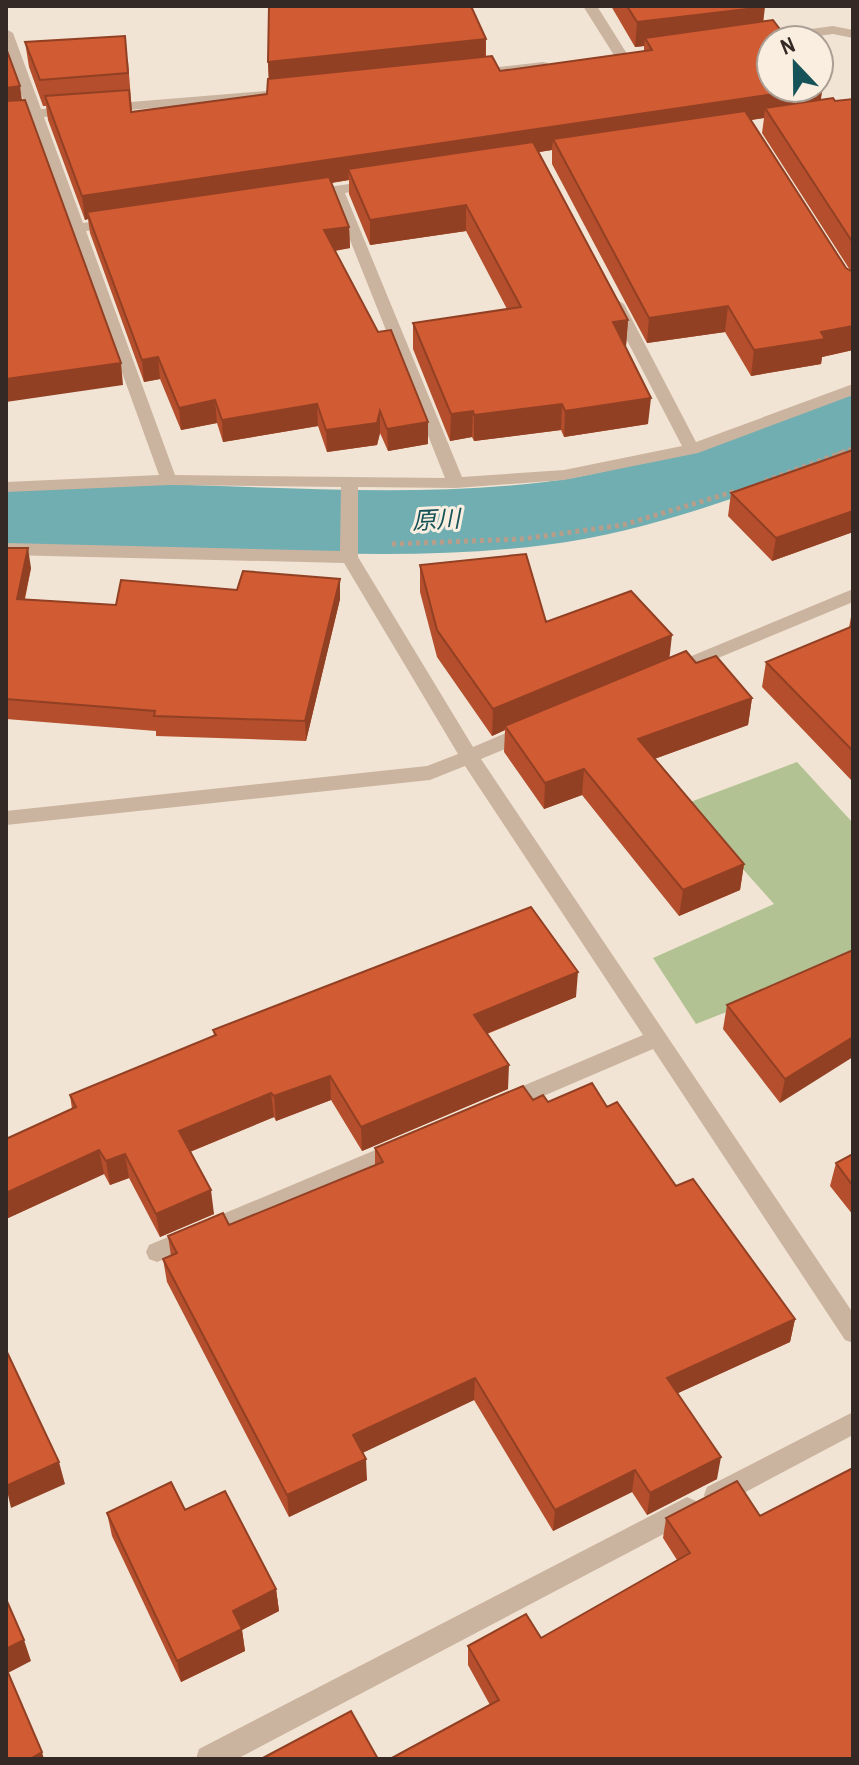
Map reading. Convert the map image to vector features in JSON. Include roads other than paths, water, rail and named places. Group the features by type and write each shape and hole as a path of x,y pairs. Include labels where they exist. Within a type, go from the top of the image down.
{"street":[{"path":"590,6 629,56 606,59"},
{"path":"742,42 833,30 853,34"},
{"path":"6,33 169,480"},
{"path":"449,77 559,64"},
{"path":"6,116 276,94"},
{"path":"292,197 399,181"},
{"path":"337,190 456,483"},
{"path":"79,228 124,222"},
{"path":"605,283 692,449"},
{"path":"6,487 169,480 456,483 564,475 692,449 853,389"},
{"path":"350,481 350,550 469,756 853,1333"},
{"path":"6,549 350,550"},
{"path":"654,679 853,595"},
{"path":"6,818 430,773 540,726"},
{"path":"480,1114 656,1039"},
{"path":"157,1252 421,1139"},
{"path":"209,1759 853,1423"}],"waterway":[{"name":"原川","path":"6,517 81,513 396,522 544,514 632,499 853,424"}]}
